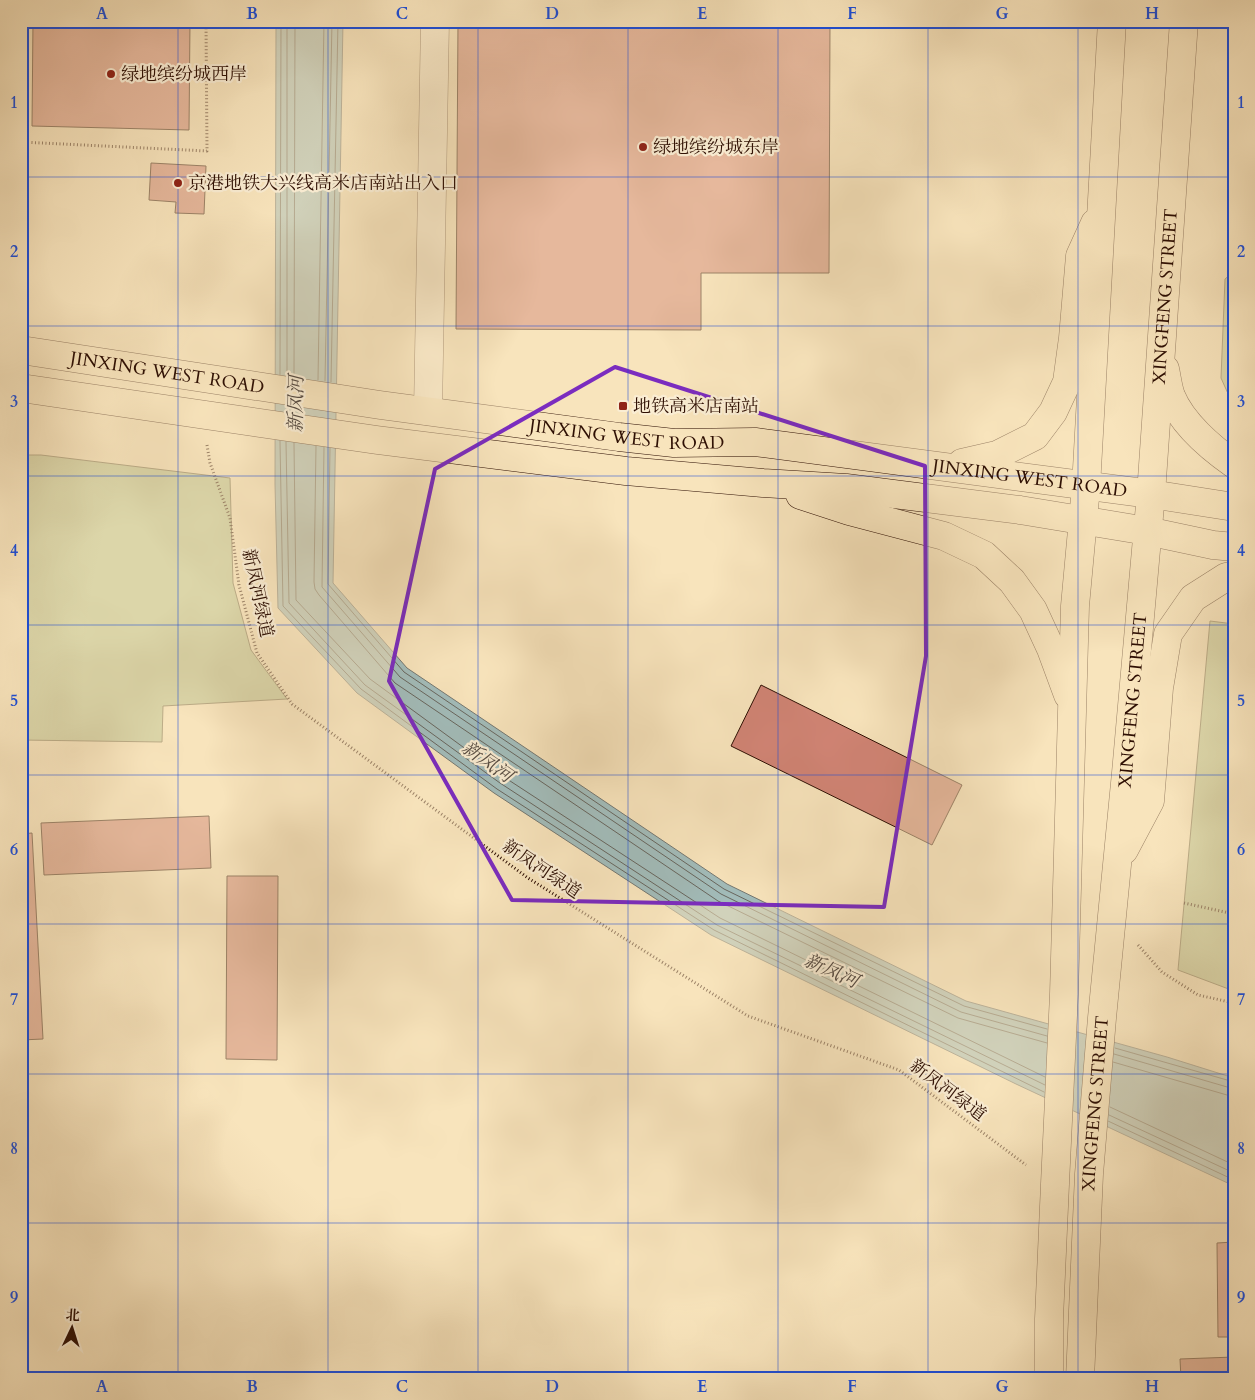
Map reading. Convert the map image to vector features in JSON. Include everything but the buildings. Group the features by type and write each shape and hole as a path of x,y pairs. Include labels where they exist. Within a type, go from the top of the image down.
{"main road":[{"name":"XINGFENG STREET","path":"1048,1379 1055,1174 1064,994 1075,606 1086,486 1112,21"},
{"name":"XINGFENG STREET","path":"1080,1379 1089,1174 1148,531 1184,21"},
{"path":"946,467 997,455 1035,436 1053,412 1066,382 1073,338 1080,256 1101,210"},
{"path":"21,337 95,361"},
{"name":"JINXING WEST ROAD","path":"21,350 242,385 628,438 674,443 755,442 1151,494 1234,507"},
{"path":"1161,351 1171,396 1185,419 1216,451 1234,464"},
{"name":"JINXING WEST ROAD","path":"21,388 377,440 626,471 855,489 1020,510 1148,531 1213,545 1234,547"},
{"path":"763,483 849,511 944,536 984,555 1012,581 1033,610 1072,705"},
{"path":"1117,862 1150,801 1159,688 1168,634 1193,598 1226,577 1234,576"}],"street":[{"path":"428,411 435,21"}],"path":[{"path":"21,142 207,151 206,21"},
{"name":"新凤河绿道","path":"203,415 210,463 230,518 239,585 257,653 292,704 528,878 748,1016 899,1070 1023,1163 1055,1174"},
{"path":"1184,903 1234,914"},
{"path":"1112,914 1162,972 1198,995 1234,1003"}],"highlighted area":[{"path":"615,367 925,466 926,656 884,907 512,900 389,681 435,469"}],"green space":[{"path":"1231,274 1234,275 1234,407 1221,378 1225,279"},
{"path":"21,455 41,455 230,478 233,583 251,650 287,699 163,706 162,742 21,740"},
{"path":"1210,621 1234,624 1234,991 1178,970"}],"water":[{"name":"新凤河","path":"276,21 343,21 333,583 407,668 727,884 966,1001 1167,1057 1234,1078 1234,1186 1016,1084 711,935 494,793 357,693 278,608 275,484"}],"place":[{"name":"绿地缤纷城西岸","path":"111,74"},
{"name":"绿地缤纷城东岸","path":"643,147"},
{"name":"京港地铁大兴线高米店南站出入口","path":"178,183"},
{"name":"地铁高米店南站","path":"623,406"}]}
